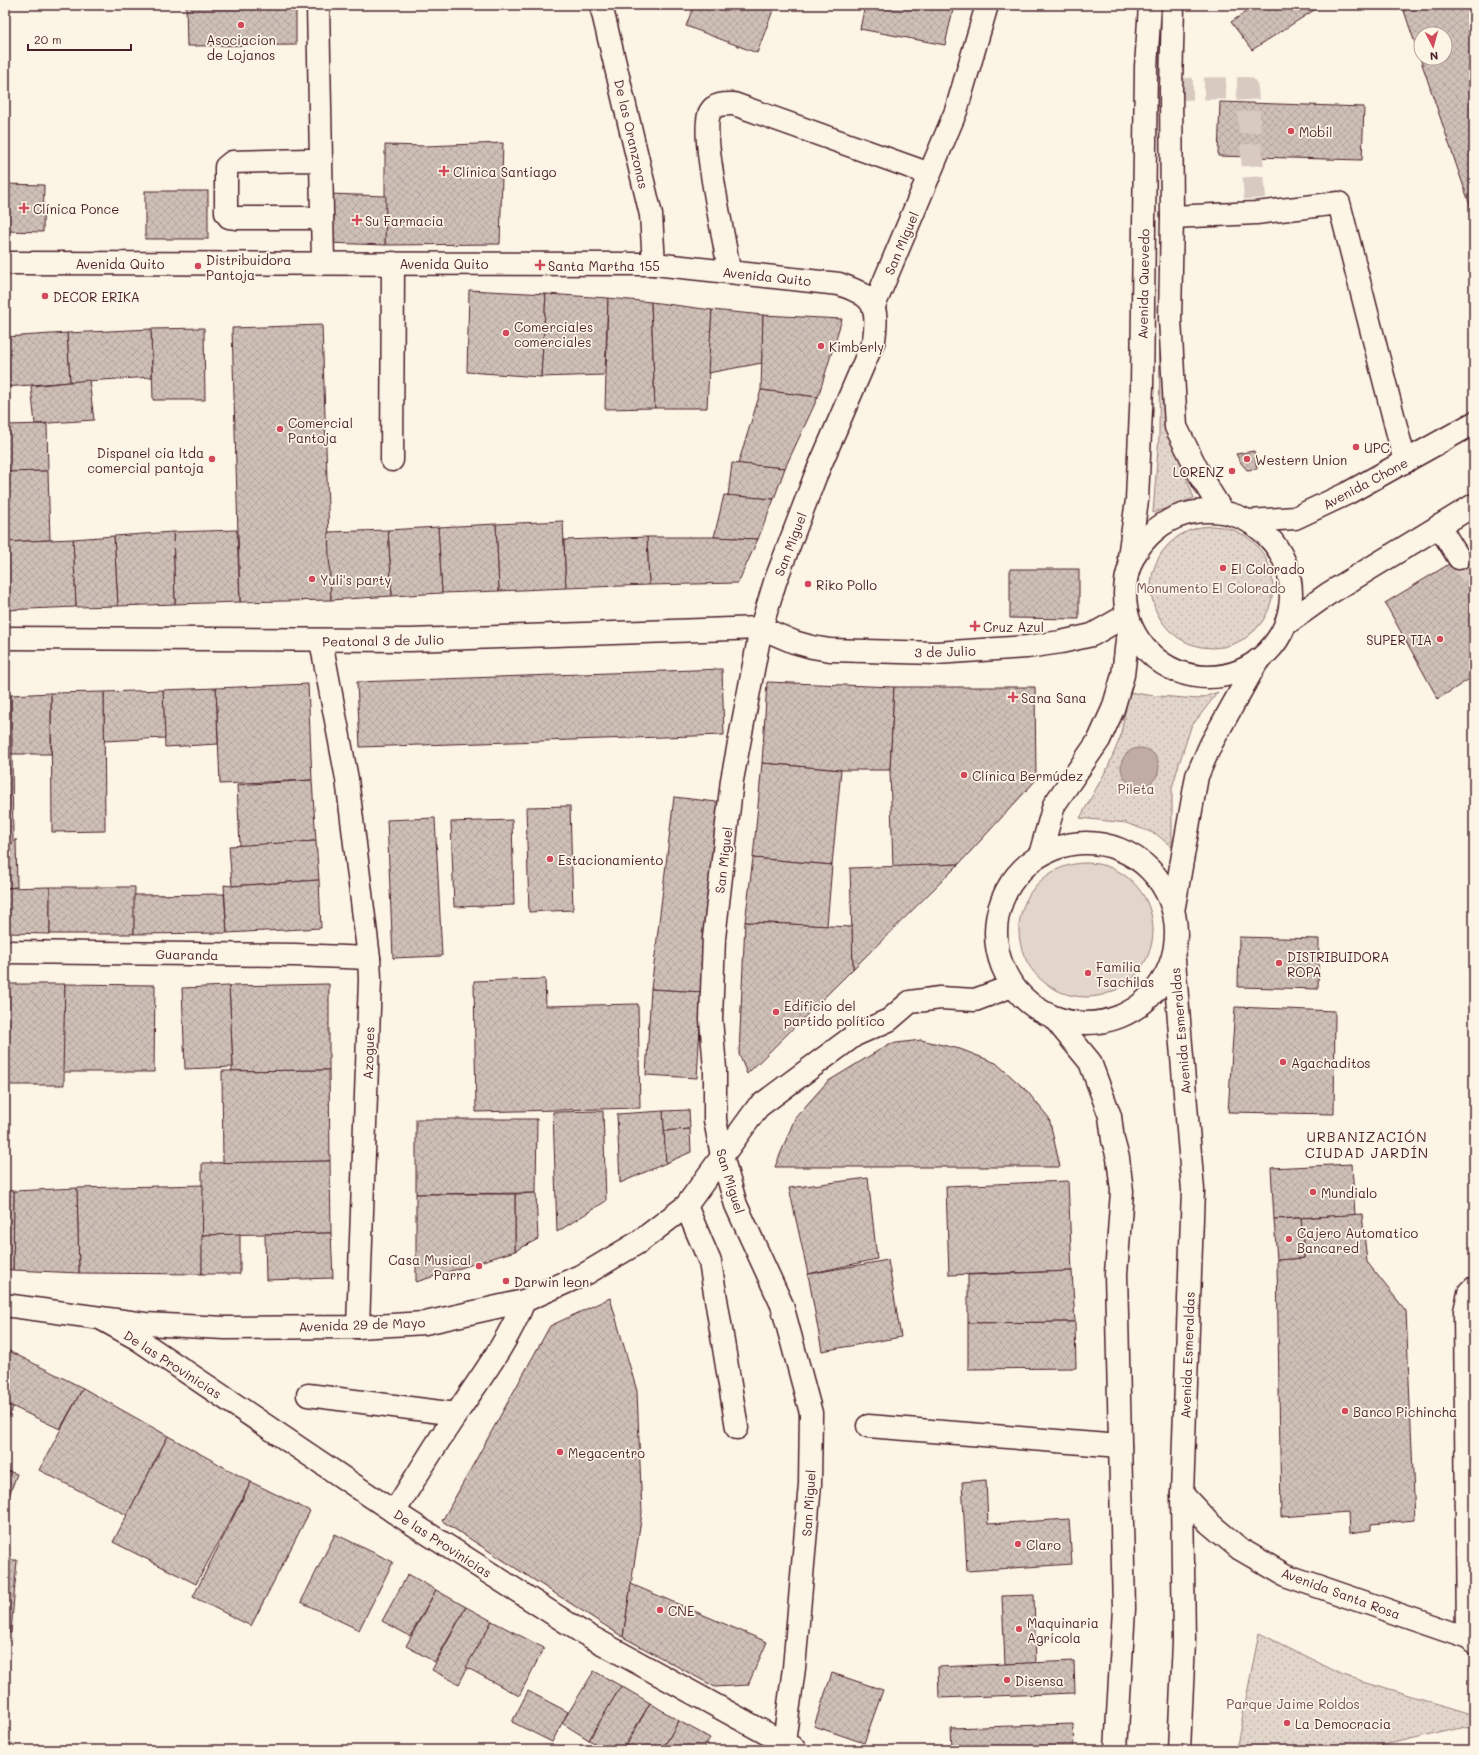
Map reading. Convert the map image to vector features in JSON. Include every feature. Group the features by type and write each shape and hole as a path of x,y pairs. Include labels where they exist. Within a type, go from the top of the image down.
{"main road":[{"path":"318,5 323,263"},
{"name":"De las Oranzonas","path":"601,5 651,215 654,264"},
{"name":"San Miguel","path":"790,1746 794,1668 810,1484 811,1413 782,1305 736,1205 722,1156 715,1120 715,1069 711,1019 714,938 732,780 761,628 775,582 815,477 874,340 876,324 874,306 956,111 987,5"},
{"name":"Avenida Quevedo","path":"1130,562 1129,557 1137,500 1142,387 1146,67 1150,5"},
{"path":"1173,5 1170,319 1176,427 1202,479 1222,511"},
{"path":"729,272 710,158 707,120 711,110 721,104 734,104 930,174"},
{"path":"321,162 232,162 228,164 226,167 226,213 229,217 237,218 322,218"},
{"path":"1172,217 1256,213 1339,203 1405,462"},
{"name":"Avenida Quito","path":"5,263 654,264 839,284 867,296 874,306"},
{"path":"392,460 393,263"},
{"name":"Avenida Chone","path":"1249,521 1295,518 1348,494 1474,423"},
{"path":"1286,624 1328,594 1474,505"},
{"path":"1040,855 1054,805 1099,740 1113,709 1123,675 1128,619 1125,578 1130,562 1145,538 1167,520 1194,511 1222,511 1249,521 1268,536 1282,555 1290,578 1291,602 1286,624 1274,644 1258,660 1210,744 1197,776 1174,906 1178,933 1174,960 1156,992 1126,1015 1090,1024 1054,1018 1031,1005 1012,986 999,959 996,930 1001,900 1016,875 1040,855 1070,844 1103,844 1134,856 1159,877 1174,906"},
{"path":"1440,526 1459,558"},
{"path":"1128,619 1142,645 1160,663 1184,674 1210,677 1235,672 1258,660"},
{"name":"3 de Julio","path":"761,628 794,642 824,649 936,653 1027,647 1061,642 1092,635 1128,619"},
{"name":"Peatonal 3 de Julio","path":"5,638 321,641 461,639 761,628"},
{"name":"Azogues","path":"321,641 347,779 369,958 370,979 358,1327"},
{"name":"Guaranda","path":"5,952 295,955 369,958"},
{"name":"Avenida Esmeraldas","path":"1174,960 1193,1190 1182,1494 1184,1642 1179,1750"},
{"name":"Avenida 29 de Mayo","path":"5,1305 145,1324 225,1328 358,1327 425,1323 524,1301 587,1273 639,1242 686,1206 758,1107 855,1035 889,1020 909,1003 940,998 975,1000 1012,986"},
{"path":"1054,1018 1090,1062 1110,1116 1113,1140 1118,1158 1122,1191 1116,1274 1124,1608 1116,1750"},
{"path":"686,1206 710,1262 737,1428"},
{"path":"1471,1641 1465,1311 1469,1293 1474,1288"},
{"path":"394,1512 456,1414 496,1356 518,1317 524,1301"},
{"name":"De las Provinicias","path":"100,1318 136,1338 394,1512 580,1631 695,1696 790,1746"},
{"path":"308,1395 456,1414"},
{"path":"868,1426 1086,1442 1120,1446"},
{"name":"Avenida Santa Rosa","path":"1182,1494 1209,1523 1240,1550 1285,1575 1471,1641"}],"green space":[{"path":"1163,5 1168,430 1194,498 1153,513 1159,436"},
{"name":"Monumento El Colorado","path":"1212,526 1235,531 1255,544 1268,564 1273,587 1268,610 1255,630 1235,643 1212,648 1189,643 1169,630 1156,610 1151,587 1156,564 1169,544 1189,531"},
{"name":"Pileta","path":"1129,692 1198,699 1218,692 1191,727 1179,764 1172,788 1172,847 1156,834 1126,823 1080,818 1108,767 1120,738"},
{"path":"1079,863 1093,863 1112,868 1134,882 1148,904 1152,917 1152,943 1148,956 1134,978 1112,992 1093,997 1079,997 1060,992 1038,978 1024,956 1019,937 1019,923 1024,904 1038,882 1060,868"},
{"name":"Parque Jaime Roldos","path":"1259,1633 1343,1675 1474,1715 1474,1724 1364,1750 1236,1750"}],"shaded area":[{"path":"1136,748 1144,748 1154,753 1158,760 1158,774 1154,781 1144,786 1136,786 1126,781 1124,778 1121,771 1121,763 1126,753 1129,751"}],"building":[{"name":"Asociacion de Lojanos","path":"186,5 296,5 296,45 187,46"},
{"path":"694,5 775,5 757,53 686,26"},
{"path":"865,5 954,5 945,45 860,29"},
{"path":"1256,5 1322,5 1252,50 1231,22"},
{"path":"1402,5 1474,5 1474,217 1423,66 1453,66 1453,26 1413,26 1413,37"},
{"name":"Mobil","path":"1220,102 1364,107 1362,160 1218,156"},
{"name":"Clínica Santiago","path":"503,143 500,244 385,245 385,145 425,146"},
{"name":"Clínica Ponce","path":"5,184 44,185 43,232 5,231"},
{"path":"145,191 208,191 208,239 145,239"},
{"name":"Su Farmacia","path":"329,194 386,196 385,245 327,243"},
{"name":"Comerciales comerciales","path":"469,290 546,294 541,377 467,372"},
{"path":"546,294 608,298 605,375 541,377"},
{"path":"608,298 651,302 655,408 605,409"},
{"path":"651,302 712,310 707,408 655,408"},
{"path":"712,310 763,315 762,363 708,373"},
{"path":"763,315 842,319 818,397 761,390"},
{"name":"Comercial Pantoja","path":"322,325 331,600 240,602 232,328"},
{"path":"204,328 205,400 153,400 151,329"},
{"path":"151,329 152,377 70,382 67,333"},
{"path":"67,333 70,382 5,387 5,337"},
{"path":"89,380 94,420 35,424 31,386"},
{"path":"761,390 818,397 785,468 738,464"},
{"path":"47,424 48,471 5,472 5,425"},
{"name":"Western Union","path":"1254,451 1257,469 1247,470 1236,454"},
{"path":"732,463 785,468 774,499 728,496"},
{"path":"48,471 50,540 5,542 5,472"},
{"path":"724,495 774,499 758,539 714,537"},
{"path":"563,521 566,588 499,591 496,524"},
{"path":"496,524 499,591 442,593 438,527"},
{"path":"438,527 442,593 392,596 388,530"},
{"path":"237,530 240,602 175,604 173,532"},
{"path":"388,530 392,596 331,600 328,532"},
{"path":"173,532 175,604 118,606 114,536"},
{"path":"114,536 118,606 76,607 73,539"},
{"path":"647,537 714,537 758,539 738,583 649,585"},
{"path":"647,537 649,585 566,588 564,540"},
{"path":"73,539 76,607 5,610 5,542"},
{"name":"SUPER TIA","path":"1474,549 1474,676 1438,699 1385,603"},
{"path":"1010,569 1079,569 1079,619 1010,618"},
{"path":"722,669 724,735 360,747 357,682"},
{"path":"767,682 894,687 890,770 841,770 762,763"},
{"path":"308,684 312,780 220,784 216,688"},
{"name":"Clínica Bermúdez","path":"894,687 1035,687 1036,780 959,864 893,867 890,770"},
{"path":"216,688 218,744 165,747 163,690"},
{"path":"163,690 165,738 104,741 104,692"},
{"path":"104,692 105,831 52,832 51,693"},
{"path":"51,693 51,754 12,754 11,695"},
{"path":"5,695 11,695 12,754 5,754"},
{"path":"5,754 12,754 13,843 5,843"},
{"path":"762,763 841,770 832,865 753,858"},
{"path":"312,780 316,841 240,846 237,785"},
{"path":"674,797 725,803 702,992 651,989"},
{"name":"Estacionamiento","path":"570,806 573,910 529,912 526,807"},
{"path":"435,818 442,956 393,958 387,820"},
{"path":"512,820 514,905 454,907 451,822"},
{"path":"16,839 17,887 5,888 5,843 13,843"},
{"path":"316,841 319,880 232,886 229,846"},
{"path":"753,858 832,865 827,926 745,922"},
{"path":"959,864 853,969 850,868"},
{"path":"319,880 321,928 227,933 224,885 232,886"},
{"path":"50,887 50,934 5,933 5,888"},
{"path":"50,887 135,887 134,934 50,934"},
{"path":"224,894 227,933 134,934 134,895"},
{"name":"Edificio del partido político","path":"745,922 852,927 853,969 747,1074 739,1054"},
{"name":"DISTRIBUIDORA ROPA","path":"1239,937 1319,939 1318,989 1238,987"},
{"path":"545,979 546,1006 638,1004 640,1108 476,1112 474,981"},
{"path":"5,984 65,984 64,1085 5,1085"},
{"path":"65,984 155,985 154,1072 63,1072"},
{"path":"329,984 329,1070 231,1071 233,1067 229,986"},
{"path":"229,986 233,1067 185,1069 182,988"},
{"path":"651,989 702,992 697,1078 646,1075"},
{"name":"Agachaditos","path":"1235,1007 1335,1011 1334,1114 1228,1112"},
{"path":"921,1040 960,1049 996,1063 1026,1090 1049,1118 1060,1167 775,1167 795,1118 827,1082 889,1044"},
{"path":"329,1070 330,1161 223,1163 222,1071"},
{"path":"5,1085 7,1085 7,1131 5,1131"},
{"path":"689,1110 690,1129 664,1131 663,1111"},
{"path":"603,1111 606,1201 557,1232 553,1112"},
{"path":"663,1111 666,1163 620,1183 617,1114"},
{"path":"416,1119 537,1119 536,1193 416,1194"},
{"path":"690,1129 691,1152 666,1163 664,1131"},
{"path":"330,1161 331,1233 202,1235 202,1163"},
{"name":"Mundialo","path":"1352,1164 1355,1215 1274,1219 1271,1168"},
{"path":"868,1178 877,1259 808,1274 789,1188"},
{"path":"1068,1181 1072,1271 949,1275 946,1186"},
{"path":"203,1185 202,1274 79,1273 77,1188"},
{"path":"77,1188 79,1273 13,1270 14,1191"},
{"path":"5,1190 14,1191 13,1270 5,1269"},
{"path":"536,1193 538,1239 515,1251 515,1194"},
{"path":"416,1194 515,1194 515,1251 416,1282"},
{"name":"Banco Pichincha","path":"1362,1214 1367,1262 1406,1311 1415,1520 1371,1524 1371,1530 1349,1533 1348,1512 1281,1517 1277,1260 1304,1258 1301,1218"},
{"name":"Cajero Automatico Bancared","path":"1301,1218 1304,1258 1277,1260 1274,1219"},
{"path":"331,1233 333,1278 266,1280 265,1234"},
{"path":"240,1234 240,1274 202,1274 202,1235"},
{"path":"888,1260 901,1337 822,1351 808,1274"},
{"path":"1072,1271 1075,1322 968,1323 968,1275"},
{"name":"Megacentro","path":"610,1298 637,1391 642,1513 623,1637 442,1521 550,1326"},
{"path":"1075,1322 1076,1368 968,1369 968,1323"},
{"path":"5,1349 83,1388 60,1429 5,1403"},
{"path":"83,1388 168,1436 127,1515 39,1470"},
{"path":"5,1403 13,1407 5,1426"},
{"path":"168,1436 251,1482 196,1584 113,1542"},
{"path":"5,1470 17,1474 6,1504 5,1503"},
{"name":"Claro","path":"986,1480 988,1524 1069,1519 1072,1564 967,1571 962,1482"},
{"path":"251,1482 310,1511 251,1626 193,1597"},
{"path":"335,1534 393,1562 359,1630 301,1602"},
{"path":"5,1560 17,1560 11,1633 5,1632"},
{"path":"408,1574 436,1590 410,1636 382,1621"},
{"name":"CNE","path":"631,1584 767,1642 748,1685 715,1687 623,1637"},
{"path":"436,1590 466,1607 435,1662 406,1646"},
{"name":"Maquinaria Agrícola","path":"1034,1595 1036,1663 1005,1664 1002,1596"},
{"path":"466,1607 492,1621 459,1684 432,1670"},
{"path":"492,1621 544,1648 519,1696 466,1667"},
{"name":"Disensa","path":"1074,1661 1075,1693 939,1698 938,1667"},
{"path":"594,1671 621,1686 589,1740 562,1723"},
{"path":"832,1673 883,1690 864,1743 814,1726"},
{"path":"621,1686 650,1703 622,1750 607,1750 589,1740"},
{"path":"528,1691 568,1712 552,1742 512,1722"},
{"path":"650,1703 679,1721 662,1750 624,1750"},
{"path":"679,1721 710,1738 703,1750 662,1750"},
{"name":"Disensa","path":"1073,1724 1074,1750 952,1750 951,1728"}],"tunnel":[{"path":"1171,89 1247,88 1256,213"},
{"path":"1459,558 1474,578"}],"place":[{"name":"Asociacion de Lojanos","path":"241,25"},
{"name":"Mobil","path":"1291,131"},
{"name":"Clínica Santiago","path":"444,171"},
{"name":"Clínica Ponce","path":"24,208"},
{"name":"Su Farmacia","path":"357,220"},
{"name":"Santa Martha 155","path":"540,265"},
{"name":"Distribuidora Pantoja","path":"198,266"},
{"name":"DECOR ERIKA","path":"45,296"},
{"name":"Comerciales comerciales","path":"506,333"},
{"name":"Kimberly","path":"821,346"},
{"name":"Comercial Pantoja","path":"280,429"},
{"name":"UPC","path":"1356,447"},
{"name":"Dispanel cia ltda comercial pantoja","path":"212,459"},
{"name":"Western Union","path":"1247,459"},
{"name":"LORENZ","path":"1232,471"},
{"name":"El Colorado","path":"1223,568"},
{"name":"Yuli's party","path":"312,579"},
{"name":"Riko Pollo","path":"808,584"},
{"name":"Cruz Azul","path":"975,626"},
{"name":"SUPER TIA","path":"1440,639"},
{"name":"Sana Sana","path":"1013,697"},
{"name":"Clínica Bermúdez","path":"964,775"},
{"name":"Estacionamiento","path":"550,859"},
{"name":"DISTRIBUIDORA ROPA","path":"1279,963"},
{"name":"Familia Tsachilas","path":"1088,973"},
{"name":"Edificio del partido político","path":"776,1012"},
{"name":"Agachaditos","path":"1283,1062"},
{"name":"Mundialo","path":"1313,1192"},
{"name":"Cajero Automatico Bancared","path":"1289,1239"},
{"name":"Casa Musical Parra","path":"479,1266"},
{"name":"Darwin leon","path":"506,1281"},
{"name":"Banco Pichincha","path":"1345,1411"},
{"name":"Megacentro","path":"560,1452"},
{"name":"Claro","path":"1018,1544"},
{"name":"CNE","path":"660,1610"},
{"name":"Maquinaria Agrícola","path":"1019,1629"},
{"name":"Disensa","path":"1007,1680"},
{"name":"La Democracia","path":"1287,1723"}],"district":[{"name":"URBANIZACIÓN CIUDAD JARDÍN","path":"1367,1144"}]}
